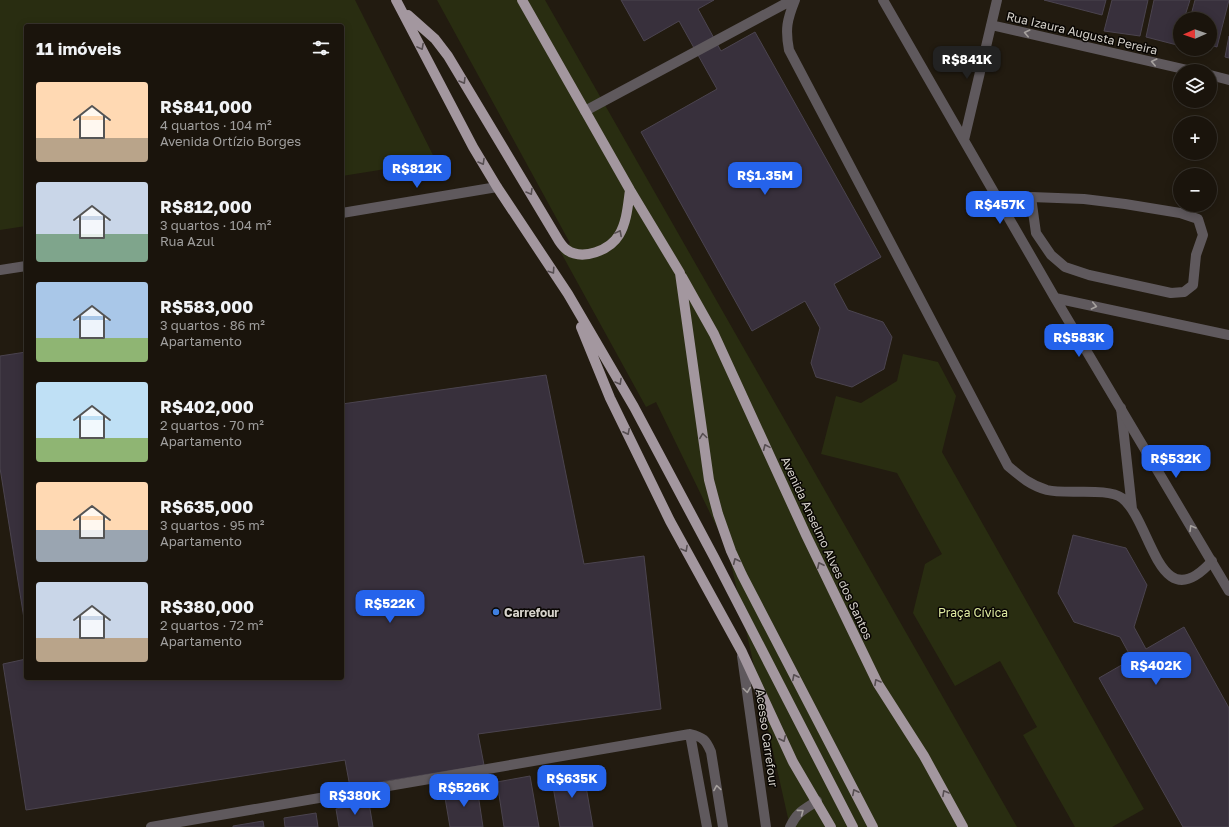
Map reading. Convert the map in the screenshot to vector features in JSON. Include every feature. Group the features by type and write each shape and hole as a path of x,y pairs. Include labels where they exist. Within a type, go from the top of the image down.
{"main road":[{"path":"396,0 473,147 497,187 568,294 634,407 707,543 853,827"},
{"name":"Avenida Anselmo Alves dos Santos","path":"522,0 714,334 840,607 878,684 924,756 963,827"},
{"path":"402,10 435,39 448,56 559,241 568,251 582,255 597,252 610,245 619,235 624,220 630,190"},
{"path":"680,273 709,480 718,514 731,551 742,575 873,827"},
{"path":"568,294 610,398 667,514 742,652 793,762 831,827"}],"street":[{"path":"585,111 794,0"},
{"path":"794,0 788,20 786,35 788,50 1008,466 1028,483 1048,490 1105,493 1122,498 1132,509 1160,564 1168,574 1174,578 1180,580 1192,578 1203,571 1212,561"},
{"path":"883,0 1056,298 1229,591"},
{"path":"964,140 996,0"},
{"name":"Rua Izaura Augusta Pereira","path":"991,25 1173,67"},
{"path":"1217,77 1229,80"},
{"path":"344,213 497,187"},
{"path":"1000,201 1031,197 1084,199 1180,213 1198,220 1203,235 1196,255 1193,285 1184,292 1171,293 1089,275 1065,267 1051,255 1036,233 1031,197"},
{"path":"0,270 24,266"},
{"path":"1056,298 1229,336"},
{"path":"1121,408 1132,509"},
{"name":"Acesso Carrefour","path":"742,652 766,827"},
{"path":"690,734 707,827"},
{"path":"151,827 690,734 700,736 707,742 712,752 723,827"},
{"path":"790,827 794,817 803,809 817,801"}],"green space":[{"path":"0,0 355,0 436,161 344,176 344,24 24,24 24,226 0,230"},
{"path":"437,0 545,0 1017,827 790,827 728,550 656,402 646,407 559,249 570,243"},
{"name":"Praça Cívica","path":"903,354 938,362 956,396 942,452 1144,809 1112,827 1075,827 1023,735 1037,727 1000,661 955,686 913,613 925,564 942,554 897,473 821,454 836,396 861,403 897,381"}],"building":[{"path":"621,0 714,0 698,9 721,51 755,32 881,257 834,284 848,310 883,322 892,337 884,369 852,387 816,377 811,363 820,328 805,301 752,331 641,132 717,89 679,21 644,41"},
{"path":"1044,0 1106,0 1102,15"},
{"path":"1112,0 1148,0 1140,36 1104,31"},
{"path":"1154,0 1190,0 1186,12 1173,12 1173,44 1146,37"},
{"path":"1195,0 1229,0 1217,47 1217,12 1192,12"},
{"path":"1229,36 1229,58 1225,57"},
{"path":"24,352 24,618 0,468 0,356"},
{"name":"Carrefour","path":"546,375 584,564 644,556 661,709 478,734 484,765 350,787 345,760 26,810 3,664 24,659 24,680 344,680 344,404"},
{"path":"1073,535 1126,548 1147,585 1134,627 1146,649 1184,627 1229,708 1229,827 1183,827 1099,678 1132,659 1120,637 1074,622 1058,593"},
{"path":"583,769 593,827 560,827 551,775"},
{"path":"530,776 539,827 504,827 497,782"},
{"path":"477,787 483,827 450,827 444,792"},
{"path":"369,803 373,827 339,827 336,809"},
{"path":"316,813 318,827 285,827 284,818"},
{"path":"263,821 264,827 233,827 233,826"}],"place":[{"name":"Carrefour","path":"496,612"}]}
